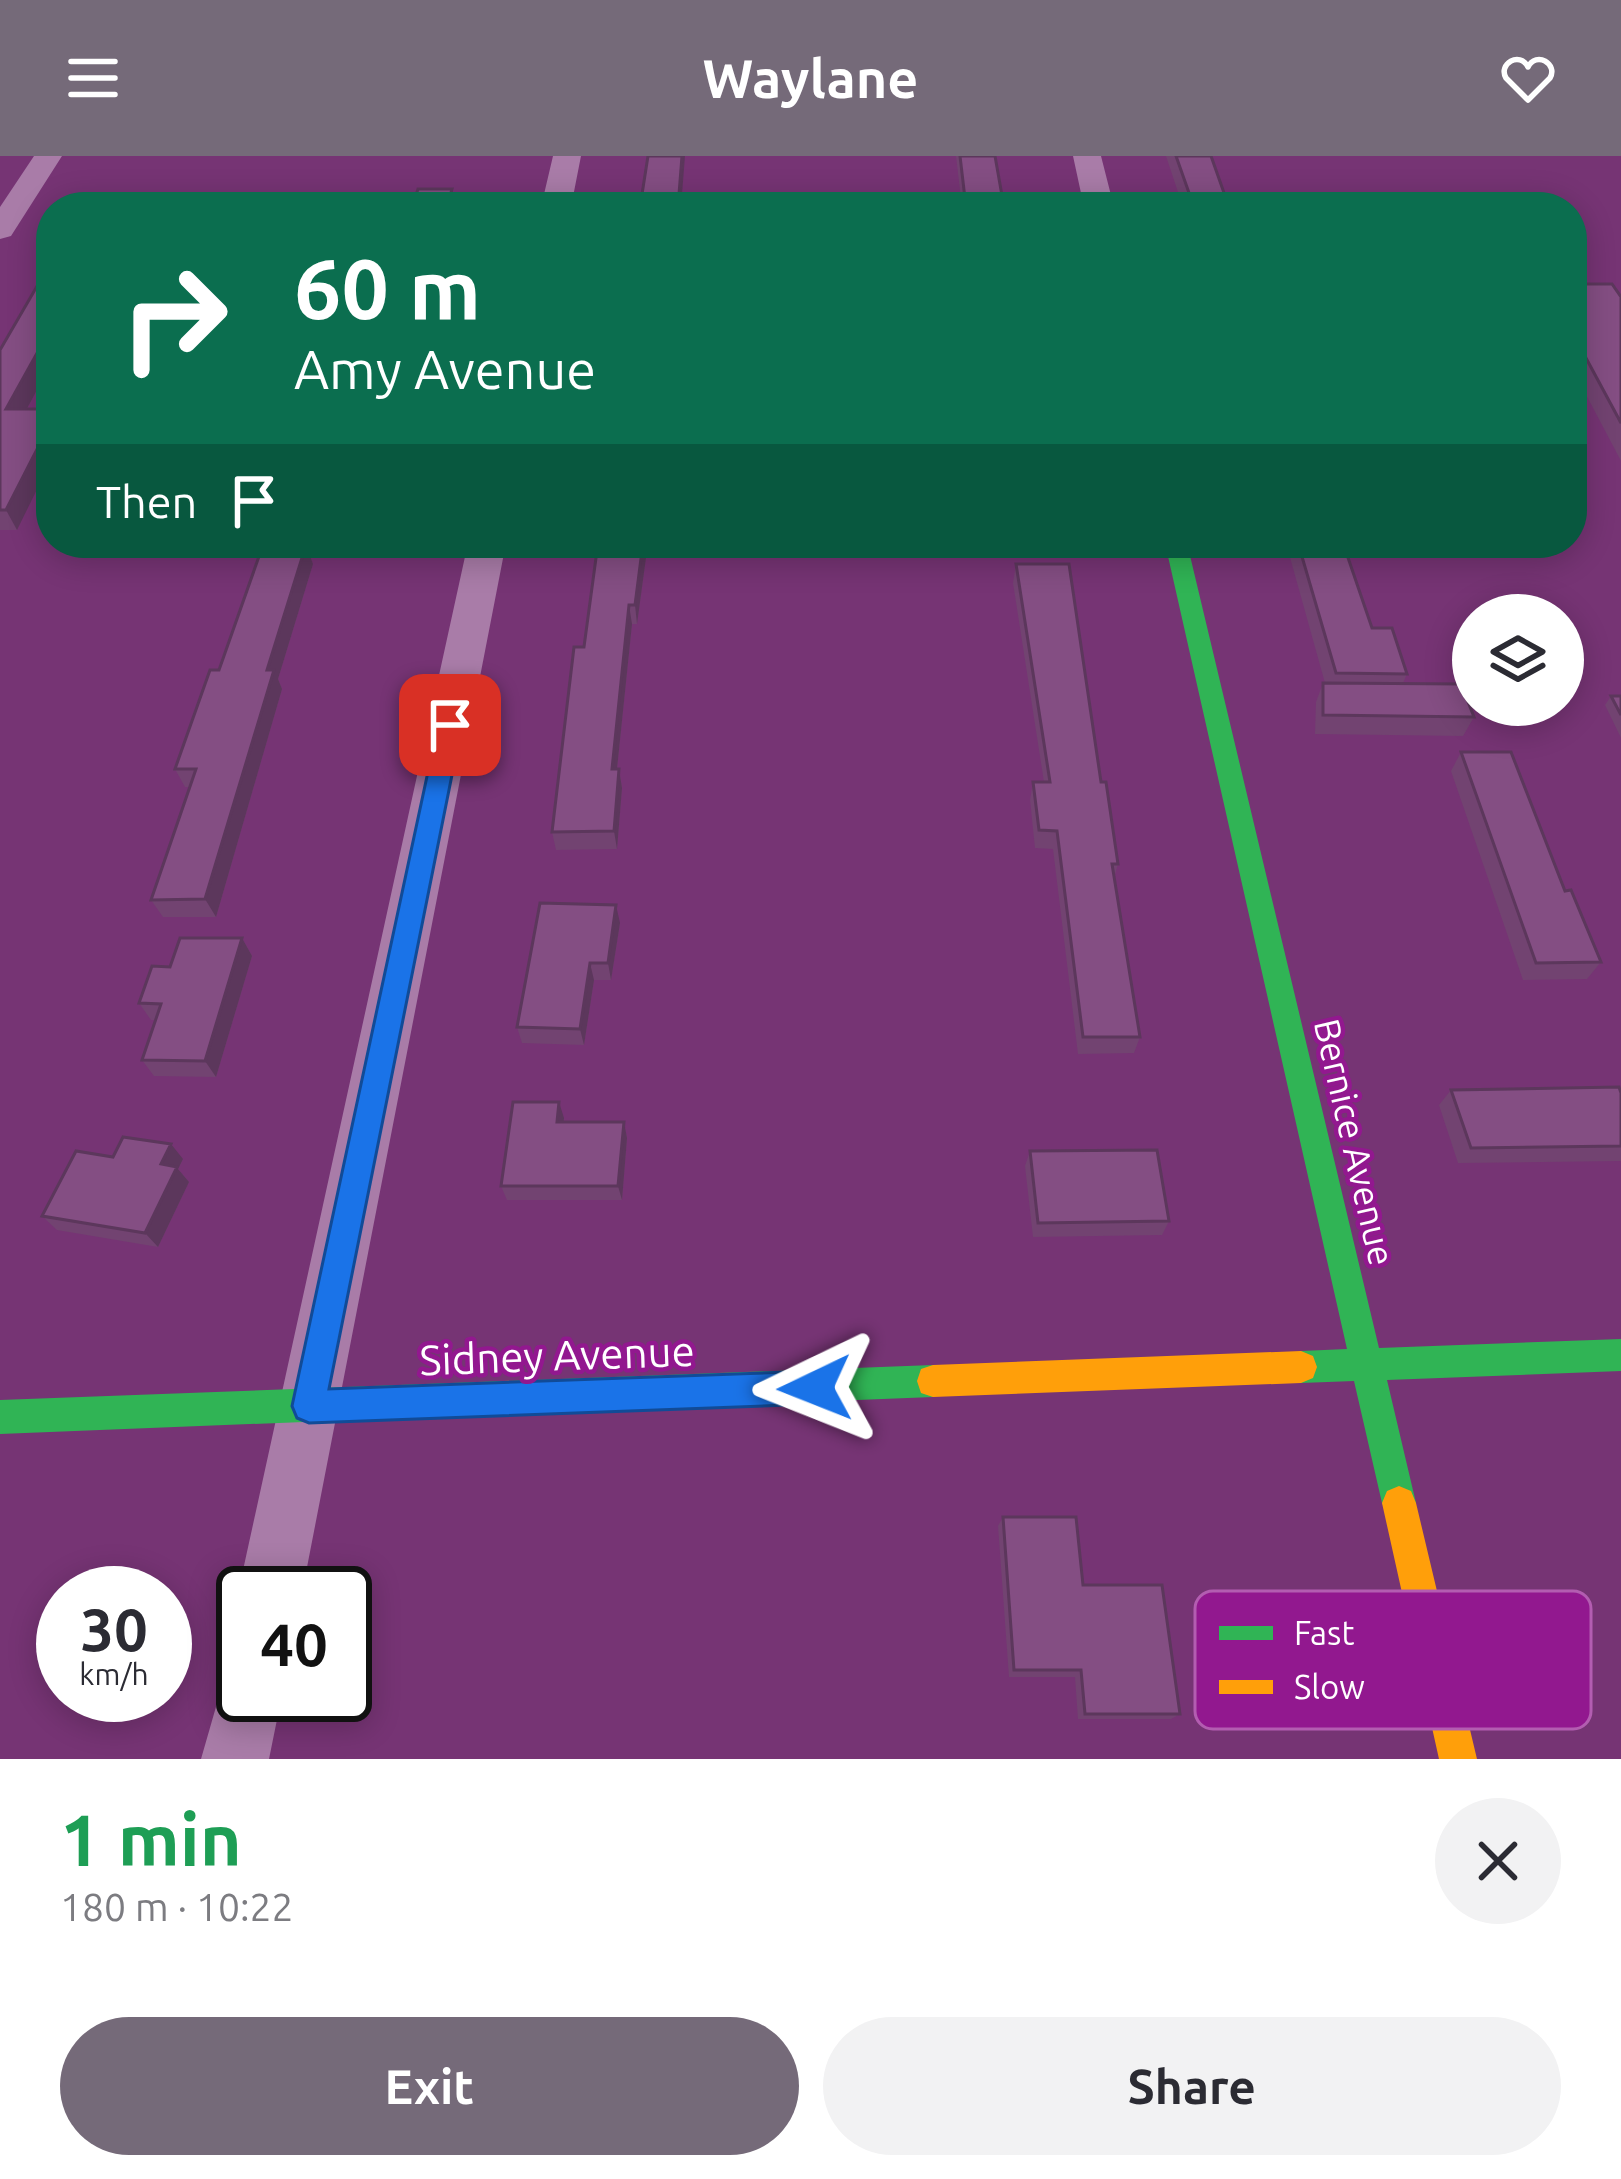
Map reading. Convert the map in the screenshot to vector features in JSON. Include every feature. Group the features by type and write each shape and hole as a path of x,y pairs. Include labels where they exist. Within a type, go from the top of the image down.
{"street":[{"path":"0,230 48,156"},
{"path":"559,192 567,156"},
{"path":"1087,156 1095,192"},
{"path":"276,1566 484,558"},
{"name":"Bernice Avenue","path":"1179,558 1419,1591"},
{"name":"Sidney Avenue","path":"0,1417 1621,1355"},
{"path":"236,1759 244,1722"},
{"name":"Bernice Avenue","path":"1451,1729 1458,1759"}],"building":[{"path":"648,156 682,156 679,192 642,192"},
{"path":"960,156 995,156 1001,192 964,192"},
{"path":"1176,156 1211,156 1224,192 1189,192"},
{"path":"418,189 452,189 451,192"},
{"path":"1587,284 1612,284 1621,297 1621,423 1587,360"},
{"path":"36,288 36,355 6,409 36,409 36,451 6,510 0,510 0,350"},
{"path":"258,558 302,558 267,670 274,670 205,899 151,900 196,769 175,769 210,670 219,670"},
{"path":"596,558 641,558 635,605 629,605 612,769 619,769 614,831 552,832 574,647 584,647"},
{"path":"1302,558 1348,558 1372,628 1392,628 1407,674 1336,673"},
{"path":"1016,564 1069,564 1101,782 1106,782 1118,864 1112,864 1140,1037 1083,1037 1057,831 1039,830 1033,782 1050,782"},
{"path":"1323,683 1452,684 1452,717 1323,715"},
{"path":"1611,696 1621,696 1621,715"},
{"path":"1461,752 1511,752 1565,891 1571,890 1601,962 1536,963"},
{"path":"540,903 616,905 608,963 590,963 580,1029 517,1027"},
{"path":"180,938 242,938 205,1061 142,1060 161,1004 139,1003 152,966 170,967"},
{"path":"1619,1087 1621,1146 1471,1148 1451,1090"},
{"path":"513,1102 559,1102 557,1122 624,1122 618,1186 501,1186"},
{"path":"123,1137 171,1144 161,1164 177,1167 145,1233 42,1216 76,1151 113,1157"},
{"path":"1157,1150 1169,1221 1038,1223 1030,1151"},
{"path":"1003,1517 1076,1517 1083,1585 1162,1585 1180,1714 1085,1714 1081,1670 1014,1670"}],"traffic: fast":[{"path":"1179,558 1399,1503"},
{"path":"1301,1367 1621,1355"},
{"path":"0,1417 933,1381"}],"traffic: slow":[{"path":"933,1381 1301,1367"},
{"path":"1399,1503 1419,1591"},
{"path":"1451,1729 1458,1759"}],"route":[{"path":"450,725 309,1406 815,1388"}]}
